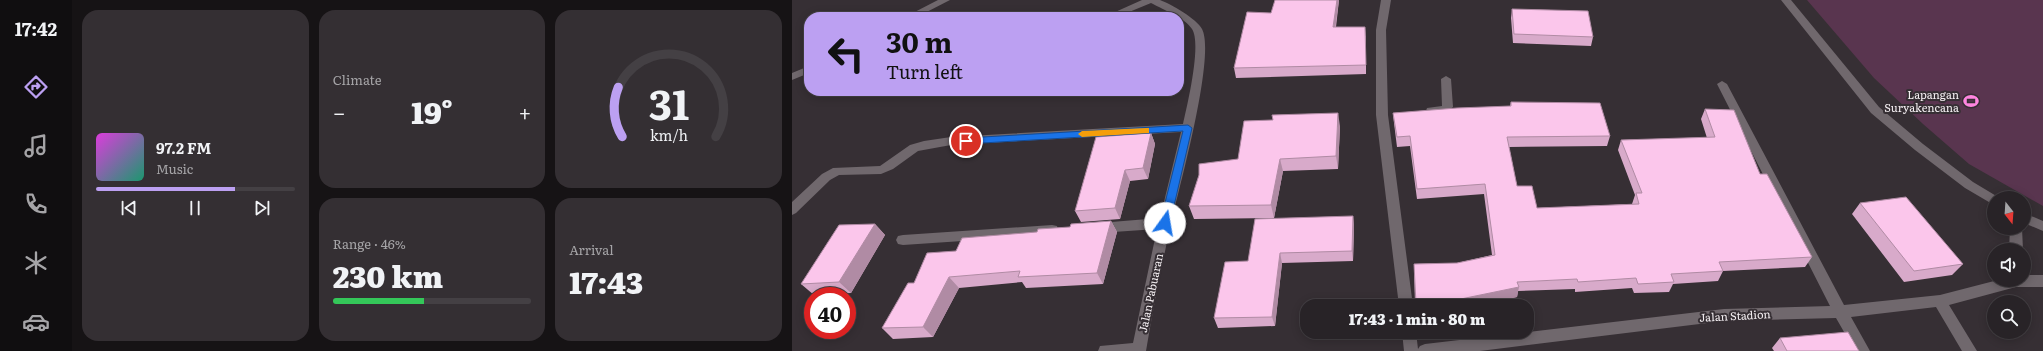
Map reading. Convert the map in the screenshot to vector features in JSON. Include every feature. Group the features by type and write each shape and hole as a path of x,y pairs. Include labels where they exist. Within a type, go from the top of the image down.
{"street":[{"path":"920,12 944,0"},
{"path":"1121,12 1151,0"},
{"name":"Jalan Pabuaran","path":"1151,0 1173,12"},
{"path":"1386,0 1381,30 1382,115 1405,299"},
{"path":"1786,0 1875,110 1919,147 1969,185 1987,196"},
{"name":"Jalan Pabuaran","path":"1139,350 1165,223 1188,128 1200,62 1201,40 1198,30 1184,18"},
{"path":"792,77 804,71"},
{"path":"1418,112 1440,111 1448,107 1446,79"},
{"path":"1722,84 1840,312 1863,351"},
{"path":"1382,115 1396,114"},
{"path":"792,210 826,177 837,171 881,170 888,167 910,150 919,146 951,141 1188,128"},
{"path":"2031,221 2043,226"},
{"path":"1086,228 1165,223"},
{"path":"903,240 1062,230"},
{"name":"Jalan Stadion","path":"2031,281 2043,281"},
{"name":"Jalan Stadion","path":"1426,351 1724,315 1840,312 1940,301 1993,287"},
{"path":"1940,301 1970,351"},
{"path":"1410,339 1411,351"},
{"path":"1105,351 1139,350"}],"shaded area":[{"name":"Lapangan Suryakencana","path":"1807,0 2043,0 2043,206 2031,199 2031,191 2017,191 1969,164 1923,124 1874,78"}],"building":[{"path":"1275,0 1337,0 1333,27 1365,27 1366,65 1234,68 1247,12 1271,13"},
{"path":"1512,9 1588,11 1593,37 1514,34"},
{"path":"1511,102 1600,103 1610,136 1507,137 1517,186 1532,186 1537,208 1639,204 1636,193 1642,193 1621,140 1715,137 1705,109 1734,110 1760,174 1767,174 1812,257 1719,262 1723,271 1671,274 1674,282 1638,284 1636,278 1578,282 1577,279 1517,282 1519,287 1461,299 1416,299 1414,264 1457,263 1495,255 1485,184 1417,189 1410,136 1397,137 1393,113 1457,108 1511,106"},
{"path":"1338,113 1336,156 1280,159 1271,205 1189,206 1199,175 1199,164 1238,159 1244,121 1273,120 1272,115"},
{"path":"1151,133 1143,168 1125,170 1115,208 1075,211 1096,137"},
{"path":"1906,197 1963,264 1914,271 1860,203"},
{"path":"1353,216 1352,251 1280,253 1272,317 1214,318 1225,262 1248,261 1255,219"},
{"path":"1111,221 1097,273 1018,277 1020,271 949,277 923,327 882,328 908,283 914,283 927,253 956,251 962,238 1037,232 1038,229 1070,227 1071,224"},
{"path":"875,224 839,282 801,284 839,225"},
{"path":"1848,332 1859,351 1787,351 1780,338"}],"slow traffic":[{"path":"1082,134 1146,131"}],"place":[{"name":"Lapangan Suryakencana","path":"1971,101"}],"route":[{"path":"966,141 1188,128 1165,223"}]}
